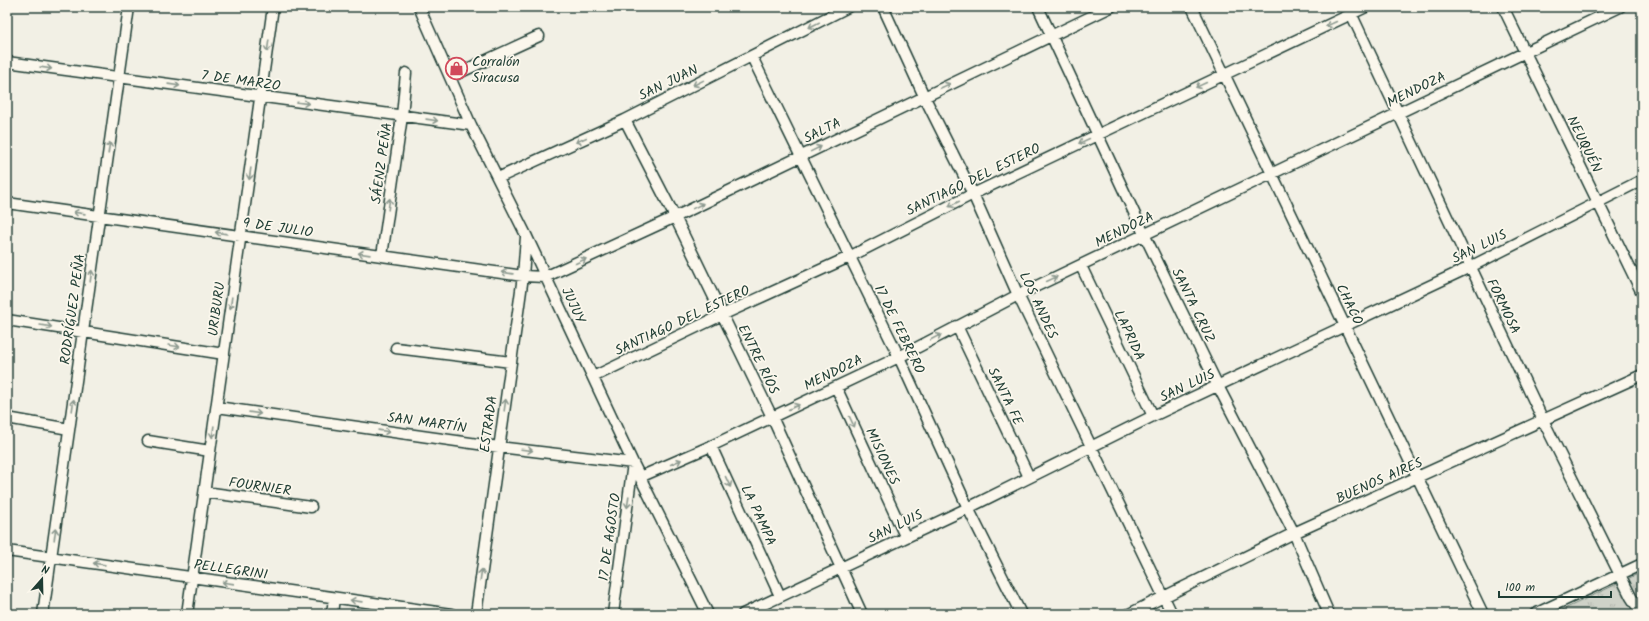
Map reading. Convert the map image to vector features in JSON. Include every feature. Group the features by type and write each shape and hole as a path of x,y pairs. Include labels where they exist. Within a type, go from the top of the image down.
{"street":[{"name":"RODRÍGUEZ PEÑA","path":"43,614 129,7"},
{"name":"URIBURU","path":"187,614 273,7"},
{"name":"JUJUY","path":"419,7 471,125 498,178 633,463 708,614"},
{"name":"SAN JUAN","path":"498,178 625,120 752,57 848,7"},
{"name":"LOS ANDES","path":"883,7 924,96 973,194 1018,295 1172,614"},
{"name":"SANTA CRUZ","path":"1038,7 1144,234 1218,386 1294,533 1329,614"},
{"name":"SALTA","path":"545,277 675,217 1111,7"},
{"name":"CHACO","path":"1192,7 1483,614"},
{"name":"SANTIAGO DEL ESTERO","path":"593,377 722,315 849,257 973,194 1224,75 1350,11 1366,7"},
{"name":"NEUQUÉN","path":"1503,7 1642,293"},
{"name":"MENDOZA","path":"640,477 711,446 899,357 1018,295 1620,7"},
{"name":"FORMOSA","path":"1350,11 1543,420 1633,601 1642,614"},
{"path":"450,77 539,36"},
{"name":"17 DE FEBRERO","path":"752,57 899,357 968,508 1021,614"},
{"name":"7 DE MARZO","path":"7,62 471,125"},
{"name":"SÁENZ PEÑA","path":"382,256 402,116 406,73"},
{"name":"ENTRE RÍOS","path":"625,120 675,217 772,417 862,614"},
{"name":"SAN LUIS","path":"743,614 905,536 968,508 1153,416 1470,267 1642,180"},
{"name":"9 DE JULIO","path":"7,203 523,276 545,277"},
{"name":"ESTRADA","path":"476,614 523,276 526,237"},
{"name":"LAPRIDA","path":"1081,266 1153,416"},
{"path":"7,320 224,354"},
{"name":"SANTA FE","path":"957,326 1029,477"},
{"path":"396,348 511,362"},
{"name":"BUENOS AIRES","path":"1129,614 1294,533 1642,375"},
{"name":"MISIONES","path":"836,387 905,536"},
{"name":"SAN MARTÍN","path":"217,407 499,447 633,463"},
{"path":"7,418 70,429"},
{"path":"148,441 210,451"},
{"name":"LA PAMPA","path":"711,446 780,596"},
{"name":"17 DE AGOSTO","path":"613,614 633,463"},
{"name":"FOURNIER","path":"205,492 311,507"},
{"name":"PELLEGRINI","path":"7,551 450,614"},
{"path":"1535,614 1642,564"},
{"path":"332,614 334,598"}],"green space":[{"path":"1642,572 1642,614 1554,614"}],"place":[{"name":"Corralón Siracusa","path":"456,69"}]}
